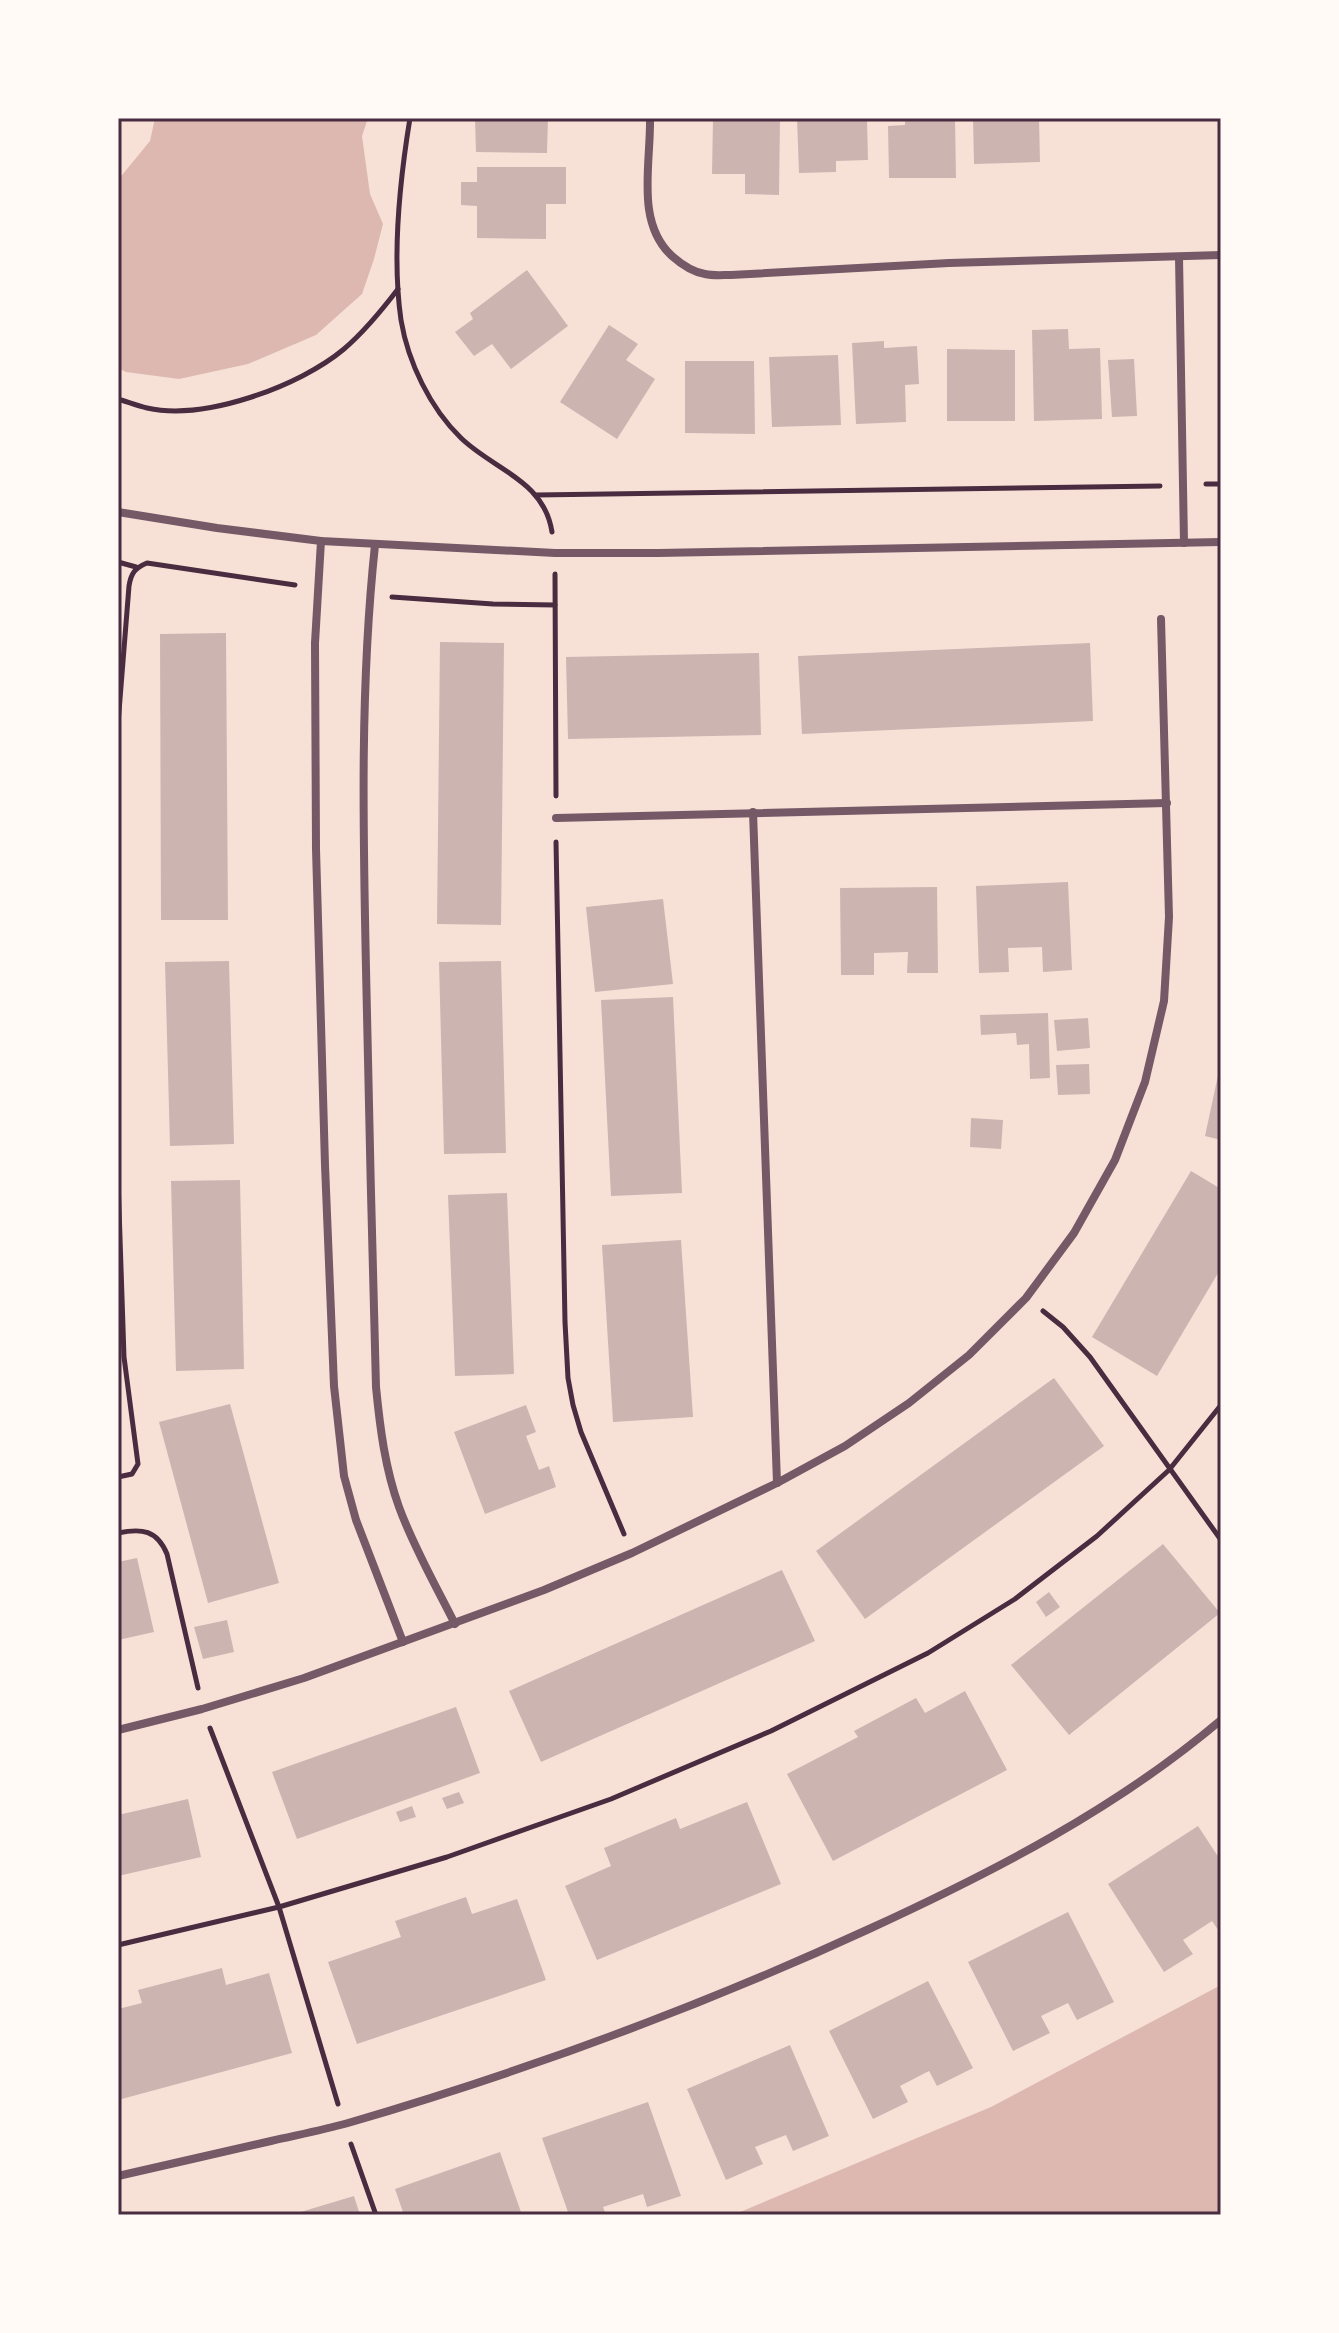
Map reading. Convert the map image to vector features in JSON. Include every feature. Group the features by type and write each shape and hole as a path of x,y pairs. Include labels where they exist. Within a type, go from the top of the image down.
{"street":[{"path":"650,118 650,222 661,246 680,264 704,274 1221,255"},
{"path":"1179,257 1184,543"},
{"path":"118,512 321,541 555,553 1221,542"},
{"path":"321,541 315,643 316,849 325,1165 337,1431 344,1476 356,1520 403,1642"},
{"path":"375,545 363,740 363,848 376,1387 388,1469 400,1508 455,1624"},
{"path":"118,1730 304,1678 455,1624 632,1553 777,1483 845,1446 909,1403 969,1355 1026,1298 1074,1233 1115,1160 1145,1082 1164,1001 1169,917 1161,619"},
{"path":"556,818 1167,803"},
{"path":"753,812 777,1483"},
{"path":"118,2176 344,2124 485,2081 704,2001 838,1944 1019,1857 1116,1798 1221,1720"}],"path":[{"path":"410,118 401,193 398,289 401,322 410,354 440,413 462,439 514,474 536,495 550,523 555,553 556,818 568,1378 581,1432 632,1553"},
{"path":"118,399 149,409 191,410 232,403 272,391 309,373 343,350 373,322 398,289"},
{"path":"536,495 1221,484"},
{"path":"118,562 137,567"},
{"path":"118,724 130,575 137,567 147,563 319,588"},
{"path":"370,595 431,601 555,605"},
{"path":"118,1178 124,1357 138,1464 132,1474 118,1477"},
{"path":"1026,1298 1063,1327 1090,1357 1221,1540"},
{"path":"118,1945 279,1907 447,1857 611,1799 771,1731 928,1653 1015,1599 1097,1536 1169,1470 1221,1405"},
{"path":"118,1533 141,1530 153,1534 167,1554 202,1709 279,1907 344,2124 376,2215"}],"shaded area":[{"path":"155,118 368,118 362,136 370,194 383,224 362,294 316,335 248,364 179,379 126,372 118,368 118,180 150,141"},
{"path":"1221,1985 1221,2215 733,2215 991,2107"}],"building":[{"path":"475,118 548,118 547,153 476,152"},
{"path":"713,118 780,118 779,195 745,194 745,174 712,174"},
{"path":"797,118 867,118 868,160 836,161 836,172 799,173"},
{"path":"905,118 955,118 956,178 889,178 888,126 905,125"},
{"path":"973,118 1039,118 1040,162 974,164"},
{"path":"477,167 566,167 566,204 546,204 546,239 477,238 477,206 461,205 461,182 477,182"},
{"path":"527,270 568,326 511,369 492,344 474,356 455,332 473,319 470,313"},
{"path":"609,325 638,344 626,360 655,379 617,439 560,402"},
{"path":"1068,329 1069,349 1100,348 1102,419 1034,421 1032,330"},
{"path":"884,341 884,348 917,346 919,384 905,385 906,422 856,424 852,343"},
{"path":"947,349 1015,350 1015,421 947,421"},
{"path":"838,355 841,425 772,427 769,357"},
{"path":"1134,359 1137,416 1112,417 1108,360"},
{"path":"685,361 754,361 755,434 685,433"},
{"path":"226,633 228,920 161,920 160,634"},
{"path":"440,642 504,643 501,925 437,924"},
{"path":"1090,643 1093,721 802,734 798,656"},
{"path":"759,653 761,735 568,739 566,657"},
{"path":"1068,882 1072,970 1043,972 1042,947 1008,948 1009,972 979,973 976,886"},
{"path":"937,887 938,973 907,973 908,952 874,953 874,975 841,975 840,888"},
{"path":"663,899 673,984 595,992 586,907"},
{"path":"229,961 234,1144 170,1146 165,962"},
{"path":"501,961 506,1153 444,1154 439,962"},
{"path":"673,997 682,1193 611,1196 601,1000"},
{"path":"1048,1013 1050,1078 1030,1079 1029,1044 1017,1045 1016,1033 981,1035 980,1015"},
{"path":"1088,1018 1090,1048 1057,1051 1054,1020"},
{"path":"1089,1064 1090,1094 1058,1095 1056,1065"},
{"path":"1221,1066 1221,1140 1205,1136"},
{"path":"971,1118 1003,1120 1001,1149 970,1147"},
{"path":"1191,1171 1221,1189 1221,1268 1157,1376 1092,1337"},
{"path":"240,1180 244,1369 176,1371 171,1181"},
{"path":"507,1193 514,1374 455,1376 448,1195"},
{"path":"681,1240 693,1417 613,1422 602,1245"},
{"path":"1054,1378 1104,1446 865,1619 816,1551"},
{"path":"230,1404 279,1583 208,1603 159,1422"},
{"path":"526,1405 536,1432 526,1436 539,1470 549,1466 556,1487 485,1514 454,1432"},
{"path":"1163,1544 1220,1613 1069,1735 1011,1665"},
{"path":"137,1558 154,1632 118,1640 118,1562"},
{"path":"782,1570 815,1641 541,1762 509,1691"},
{"path":"1049,1592 1060,1607 1046,1617 1036,1602"},
{"path":"227,1620 234,1652 203,1659 194,1627"},
{"path":"965,1691 1007,1770 833,1861 787,1774 858,1737 854,1731 916,1698 925,1713"},
{"path":"456,1707 480,1773 297,1839 272,1772"},
{"path":"459,1792 464,1803 447,1809 442,1798"},
{"path":"188,1799 201,1857 118,1876 118,1815"},
{"path":"747,1802 781,1884 597,1960 565,1886 611,1866 604,1848 676,1818 680,1829"},
{"path":"412,1806 416,1817 400,1822 396,1812"},
{"path":"1198,1826 1221,1861 1221,1934 1212,1921 1183,1940 1193,1954 1164,1972 1108,1884"},
{"path":"466,1897 472,1914 517,1899 546,1980 357,2044 328,1962 401,1937 395,1921"},
{"path":"1068,1912 1114,2002 1077,2020 1068,2003 1041,2016 1050,2033 1013,2051 968,1962"},
{"path":"222,1968 226,1985 269,1973 292,2053 118,2100 118,2009 142,2003 138,1990"},
{"path":"928,1981 973,2068 937,2086 929,2071 900,2086 908,2102 873,2119 829,2031"},
{"path":"790,2045 829,2136 793,2151 786,2135 755,2147 763,2164 726,2180 687,2089"},
{"path":"648,2102 681,2196 647,2207 643,2194 603,2207 606,2215 569,2215 542,2138"},
{"path":"500,2152 522,2215 404,2215 395,2189"},
{"path":"354,2196 360,2215 294,2214"}]}
